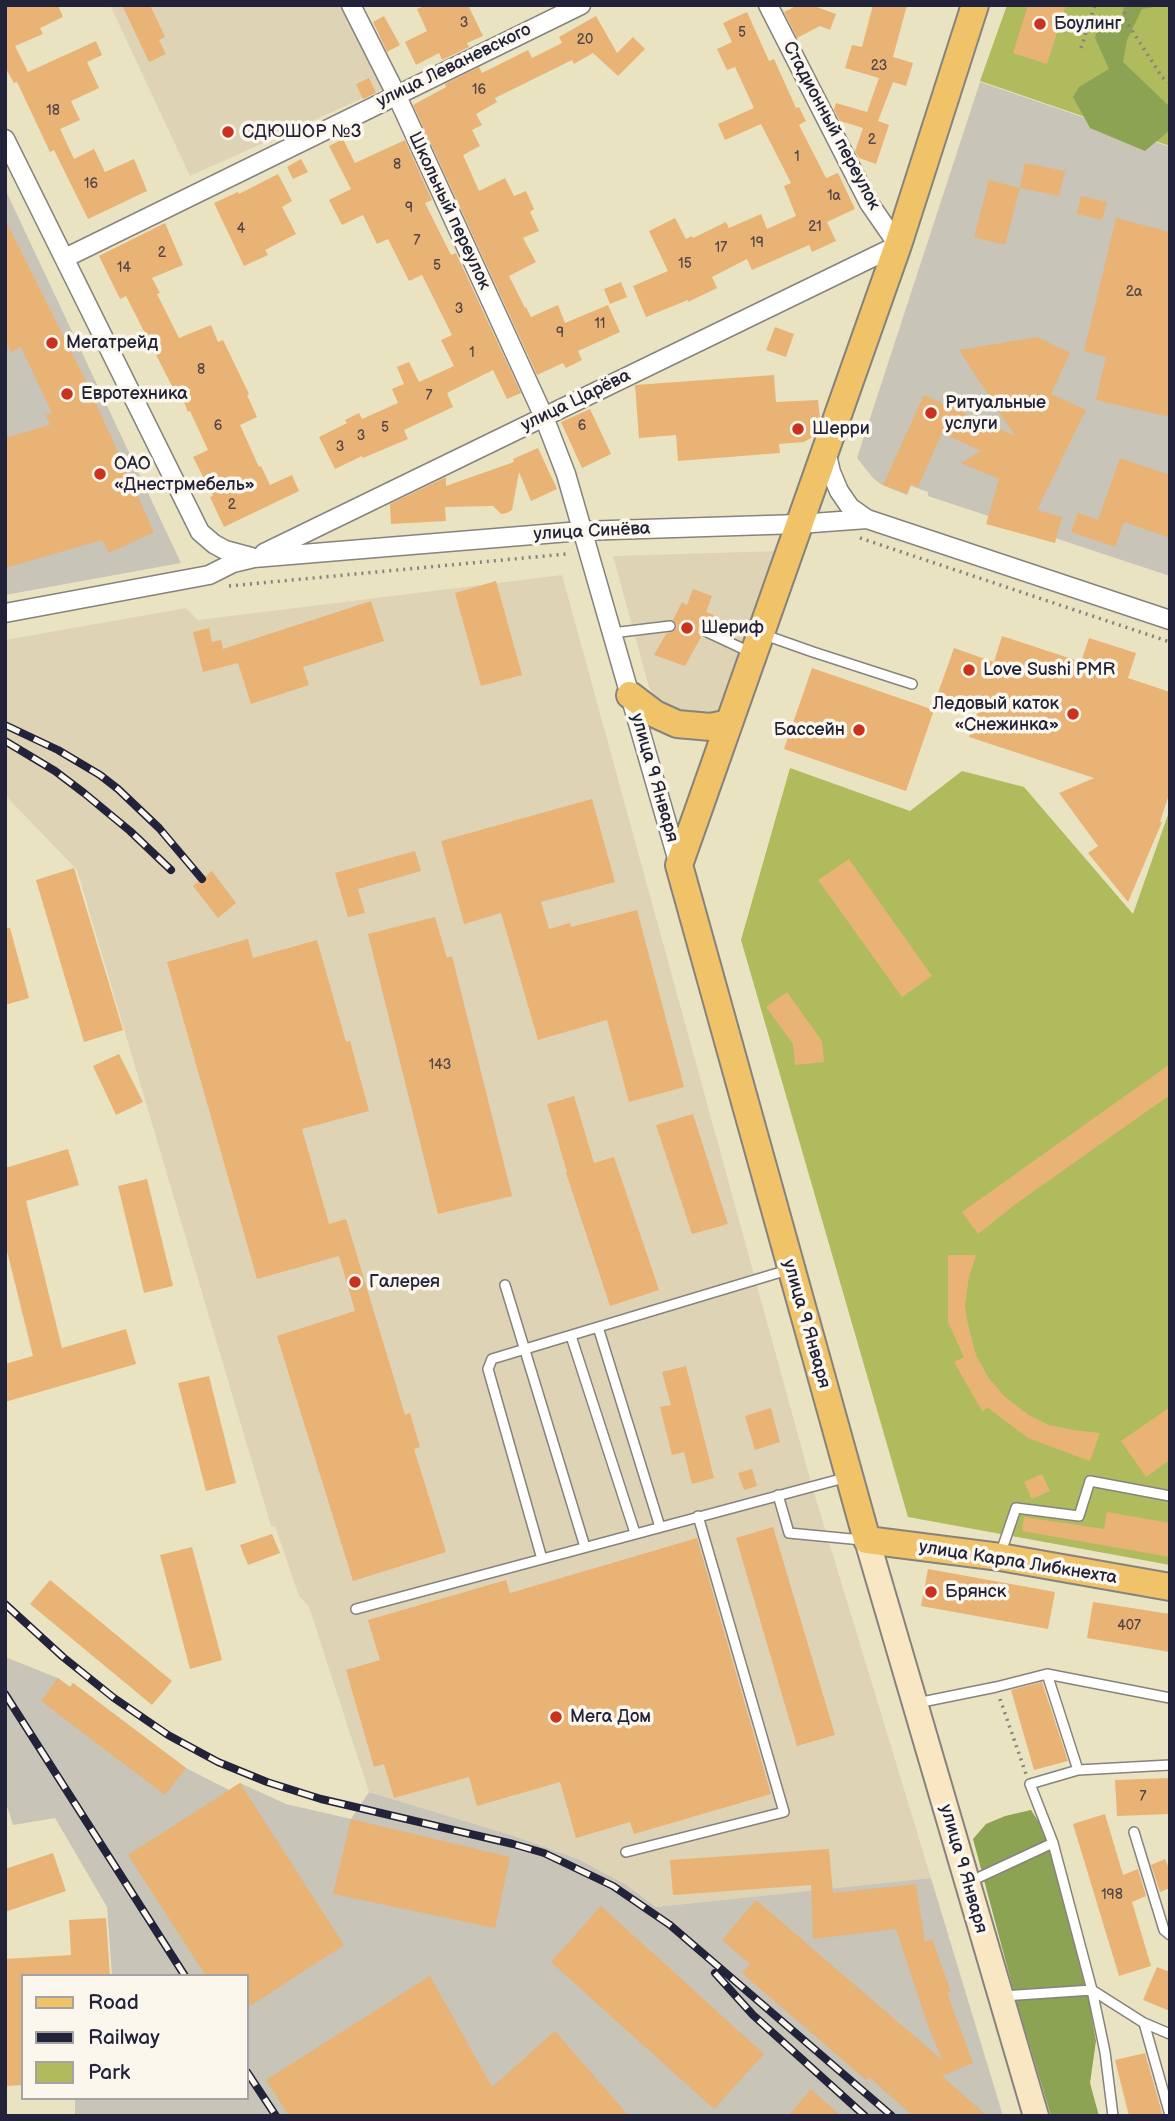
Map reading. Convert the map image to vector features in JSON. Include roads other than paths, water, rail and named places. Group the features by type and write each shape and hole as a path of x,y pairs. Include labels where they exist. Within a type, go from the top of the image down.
{"main road":[{"path":"679,865 898,245 975,5"},
{"path":"630,695 655,714 677,724 711,727 729,723"},
{"name":"улица 9 Января","path":"679,865 867,1540"},
{"name":"улица Карла Либкнехта","path":"867,1540 1000,1557 1170,1587"}],"street":[{"name":"Школьный переулок","path":"351,5 396,94 544,417 566,474 581,531"},
{"name":"улица Леваневского","path":"65,258 581,5"},
{"name":"Стадионный переулок","path":"768,5 869,203 898,245"},
{"path":"5,139 200,532 225,551 254,558"},
{"name":"улица Царёва","path":"254,558 898,245"},
{"path":"825,451 839,491 850,507 867,519"},
{"name":"улица Синёва","path":"5,613 209,575 233,563 254,558 581,531 799,524 867,519 1170,620"},
{"name":"улица 9 Января","path":"581,531 679,865"},
{"name":"улица 9 Января","path":"867,1540 1035,2116"}],"lane":[{"path":"612,633 670,626"},
{"path":"705,631 813,652 912,684"},
{"path":"542,1559 488,1368 492,1359 791,1269"},
{"path":"505,1285 585,1547"},
{"path":"598,1327 660,1527"},
{"path":"571,1336 635,1533"},
{"path":"356,1609 849,1477"},
{"path":"1000,1557 1016,1508 1079,1516 1090,1481 1170,1496"},
{"path":"778,1495 789,1533 867,1540"},
{"path":"626,1852 784,1812 698,1516"},
{"path":"1047,1674 1077,1770"},
{"path":"914,1703 1047,1674 1170,1698"},
{"path":"1113,2116 1105,2052 1092,1990 1054,1843 1030,1784 1077,1770 1170,1765"},
{"path":"1134,1832 1164,1930 1170,1936"},
{"path":"967,1883 1054,1843"},
{"path":"1000,1997 1092,1990 1144,2024 1170,2034"},
{"path":"1144,2024 1170,2115"}],"railway":[{"path":"5,725 58,750 118,789 159,828 202,879"},
{"path":"5,741 55,771 84,793 171,870"},
{"path":"5,1604 63,1657 114,1698 168,1735 218,1762 267,1782 321,1799 544,1853 613,1886 670,1925 892,2116"},
{"path":"5,1694 184,1974"},
{"path":"715,1973 753,2015 865,2116"},
{"path":"248,2074 276,2116"}],"place":[{"name":"Боулинг","path":"1040,24"},
{"name":"СДЮШОР №3","path":"228,132"},
{"name":"Мегатрейд","path":"52,343"},
{"name":"Евротехника","path":"67,394"},
{"name":"Ритуальные услуги","path":"931,413"},
{"name":"Шерри","path":"798,429"},
{"name":"ОАО «Днестрмебель»","path":"100,474"},
{"name":"Шериф","path":"687,628"},
{"name":"Love Sushi PMR","path":"969,670"},
{"name":"Ледовый каток «Снежинка»","path":"1073,714"},
{"name":"Бассейн","path":"859,730"},
{"name":"Галерея","path":"355,1282"},
{"name":"Брянск","path":"931,1592"},
{"name":"Мега Дом","path":"556,1717"}]}
